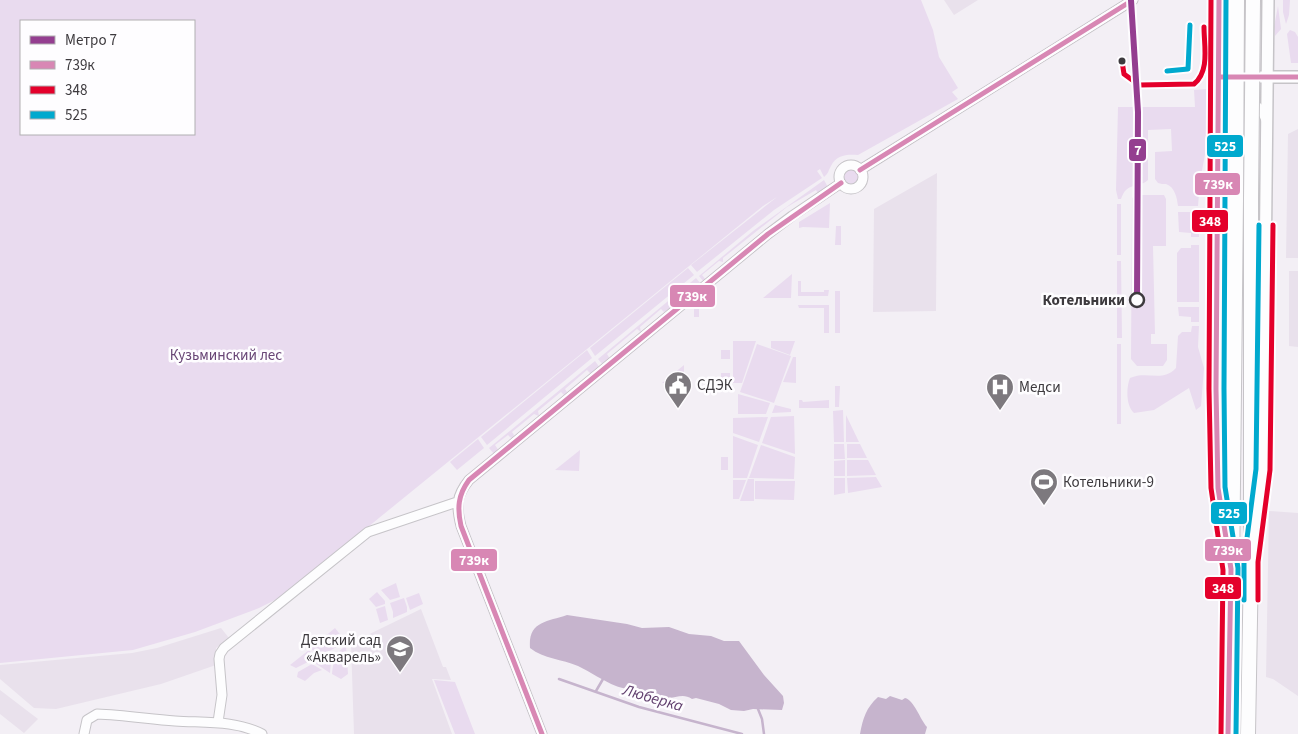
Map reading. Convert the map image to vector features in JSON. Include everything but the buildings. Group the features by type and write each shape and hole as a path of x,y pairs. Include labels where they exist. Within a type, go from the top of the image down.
{"highway":[{"path":"1228,734 1238,0"},
{"path":"1248,734 1251,562 1253,0"}],"main road":[{"path":"1219,0 1216,389 1218,488 1231,569"},
{"path":"1251,562 1263,470 1268,0"},
{"path":"1219,77 1298,77"}],"street":[{"path":"860,170 1133,0"},
{"path":"1218,123 1227,108 1240,101 1248,101 1255,104 1264,114 1267,123"},
{"path":"850,165 860,170 862,178 857,187 847,188 841,183 839,174 843,168 850,165"},
{"path":"542,734 461,526 457,502 461,490 469,480 768,234 841,183"},
{"path":"218,722 222,695 219,659 224,648 368,532 457,502"},
{"path":"84,734 87,720 97,714 175,721 218,722 253,729 262,734"}],"shaded area":[{"path":"944,0 978,0 954,15"},
{"path":"1298,129 1298,258 1286,258 1288,134"},
{"path":"937,173 936,311 873,312 874,209"},
{"path":"1289,271 1298,271 1298,347 1289,346"},
{"path":"1269,511 1298,513 1298,696 1273,679 1266,677"},
{"name":"Детский сад «Акварель»","path":"421,609 443,667 446,667 451,680 432,679 452,734 354,734 351,643"},
{"path":"567,615 642,628 669,627 689,634 711,636 724,641 739,641 764,675 783,696 782,710 731,710 719,704 696,698 692,699 683,696 664,698 646,695 606,682 578,666 547,657 530,648 532,632 540,624"},
{"path":"221,628 229,638 216,648 216,665 161,684 56,709 34,708 0,679 0,665 132,653 157,648"},
{"path":"0,690 38,719 24,733 0,714"},
{"path":"890,696 902,700 905,698 911,702 927,727 925,734 860,734 864,718 871,705 878,697 886,699"}],"green space":[{"name":"Кузьминский лес","path":"0,0 921,0 933,30 939,57 958,88 952,92 958,99 858,155 839,157 833,162 824,177 820,169 817,171 822,178 774,210 697,272 691,265 777,197 763,206 283,596 259,608 195,632 133,650 0,663"},
{"path":"1283,0 1290,0 1286,24 1283,12"},
{"path":"1278,6 1281,29 1275,36 1274,27"},
{"path":"1290,30 1295,32 1298,37 1298,63 1291,63 1287,34"},
{"path":"1208,89 1207,144 1200,181 1198,206 1178,206 1172,188 1169,185 1158,183 1155,179 1155,152 1172,151 1171,129 1148,130 1148,180 1130,187 1123,193 1121,199 1118,199 1116,190 1118,107 1195,107 1194,90"},
{"path":"851,169 857,171 859,177 857,183 851,185 845,183 843,177 845,171"},
{"path":"824,180 829,189 819,195 816,190 787,207 723,258 723,262 719,261 702,275 706,280 704,282 699,276 753,231"},
{"path":"1137,195 1164,195 1166,199 1166,246 1153,246 1155,334 1151,334 1151,344 1167,344 1167,360 1163,366 1137,366 1131,359 1132,198"},
{"path":"830,203 829,228 799,228 799,222"},
{"path":"1117,204 1121,204 1121,255 1117,255"},
{"path":"1178,212 1199,212 1199,237 1191,237 1191,233 1179,232"},
{"path":"836,226 841,226 841,245 835,245"},
{"path":"1191,245 1199,245 1199,302 1177,302 1177,253 1181,248 1191,248"},
{"path":"1117,261 1121,261 1122,338 1117,338"},
{"path":"688,268 694,275 595,356 590,348"},
{"path":"792,274 791,298 763,298"},
{"path":"696,278 701,284 693,291 689,286 668,304 670,308 664,312 661,309 640,327 641,332 637,329 607,354 610,359 603,365 598,359"},
{"path":"798,281 801,281 801,292 824,292 824,290 829,290 828,296 798,296"},
{"path":"835,291 840,291 840,333 835,333"},
{"path":"694,304 714,304 714,308 699,308 699,317 694,317"},
{"path":"798,305 829,305 829,333 824,333 824,308 799,308"},
{"path":"1178,307 1199,307 1199,322 1191,322 1191,317 1179,316"},
{"path":"1192,326 1199,326 1198,347 1204,368 1201,406 1196,410 1189,388 1154,410 1134,413 1129,406 1127,397 1130,378 1142,375 1165,375 1176,368 1178,336 1182,332 1191,332"},
{"path":"733,341 756,341 742,383 733,383"},
{"path":"771,341 795,341 790,355 771,348"},
{"path":"757,344 791,356 774,403 740,392"},
{"path":"1117,344 1121,344 1121,424 1117,424"},
{"path":"587,350 592,358 487,445 481,437"},
{"path":"721,350 730,350 730,359 721,359"},
{"path":"793,357 796,357 796,383 783,382"},
{"path":"595,361 600,368 592,375 587,370 565,389 566,394 564,395 561,392 538,411 539,416 534,414 512,432 513,437 511,438 508,435 495,445 499,451 495,455 489,448"},
{"path":"684,365 684,383 662,383"},
{"path":"721,373 730,373 730,385 721,385"},
{"path":"835,386 840,386 839,407 835,407"},
{"path":"738,394 770,403 766,414 738,414"},
{"path":"799,400 803,402 829,400 829,408 799,408"},
{"path":"775,405 791,409 791,412 772,413"},
{"path":"843,410 844,442 834,442 833,411"},
{"path":"846,415 859,442 846,442"},
{"path":"794,416 795,454 762,443 771,417"},
{"path":"768,417 759,442 733,433 733,418"},
{"path":"733,436 758,445 747,478 733,478"},
{"path":"478,439 484,448 457,470 450,462"},
{"path":"834,444 844,444 845,459 834,459"},
{"path":"847,444 860,444 867,458 847,458"},
{"path":"761,445 795,457 794,479 749,478"},
{"path":"580,450 579,471 555,470"},
{"path":"721,457 728,457 728,470 721,470"},
{"path":"845,460 845,476 834,476 834,461"},
{"path":"847,460 868,460 876,475 847,476"},
{"path":"876,477 882,487 848,493 847,478"},
{"path":"834,478 845,478 845,493 834,495"},
{"path":"748,479 754,479 754,501 740,501"},
{"path":"733,480 746,480 739,499 733,499"},
{"path":"755,481 795,481 794,500 755,499"},
{"path":"396,583 400,597 390,600 381,590"},
{"path":"377,592 385,601 385,604 376,607 369,599"},
{"path":"419,593 423,604 410,610 406,598"},
{"path":"404,598 407,612 393,618 390,603"},
{"path":"385,606 388,620 380,623 376,609"},
{"path":"335,628 346,642 318,657 311,648"},
{"path":"346,646 348,674 341,679 332,674 333,665 337,654"},
{"path":"309,650 316,658 296,668 290,665"},
{"path":"335,652 331,662 330,673 315,663"},
{"path":"312,664 322,670 314,673 305,681 297,677 298,672"},
{"path":"434,680 455,682 475,734 455,734"}],"waterway":[{"name":"Люберка","path":"559,679 639,707 742,734"},
{"path":"596,691 603,679"},
{"path":"758,709 762,719 764,734"}],"metro line":[{"name":"7","path":"1131,0 1138,112 1137,300"}],"transit line":[{"name":"739к","path":"860,170 1133,0"},
{"name":"348","path":"1211,0 1209,389 1211,488 1223,570 1221,734"},
{"name":"739к","path":"1219,0 1216,389 1218,488 1231,569 1228,734"},
{"name":"525","path":"1226,0 1225,487 1238,568 1236,734"},
{"name":"525","path":"1167,71 1188,69 1190,25"},
{"name":"348","path":"1122,61 1124,74 1139,85 1194,84 1199,79 1204,65 1204,27"},
{"name":"739к","path":"1219,77 1298,77"},
{"name":"739к","path":"542,734 461,526 459,502 465,486 469,480 768,234 841,183"},
{"name":"525","path":"1244,600 1244,561 1256,469 1259,225"},
{"name":"348","path":"1258,600 1258,562 1270,470 1273,225"}],"place":[{"name":"Котельники","path":"1137,300"},
{"name":"СДЭК","path":"678,409"},
{"name":"Медси","path":"1000,411"},
{"name":"Котельники-9","path":"1044,506"},
{"name":"Детский сад «Акварель»","path":"400,673"}]}
